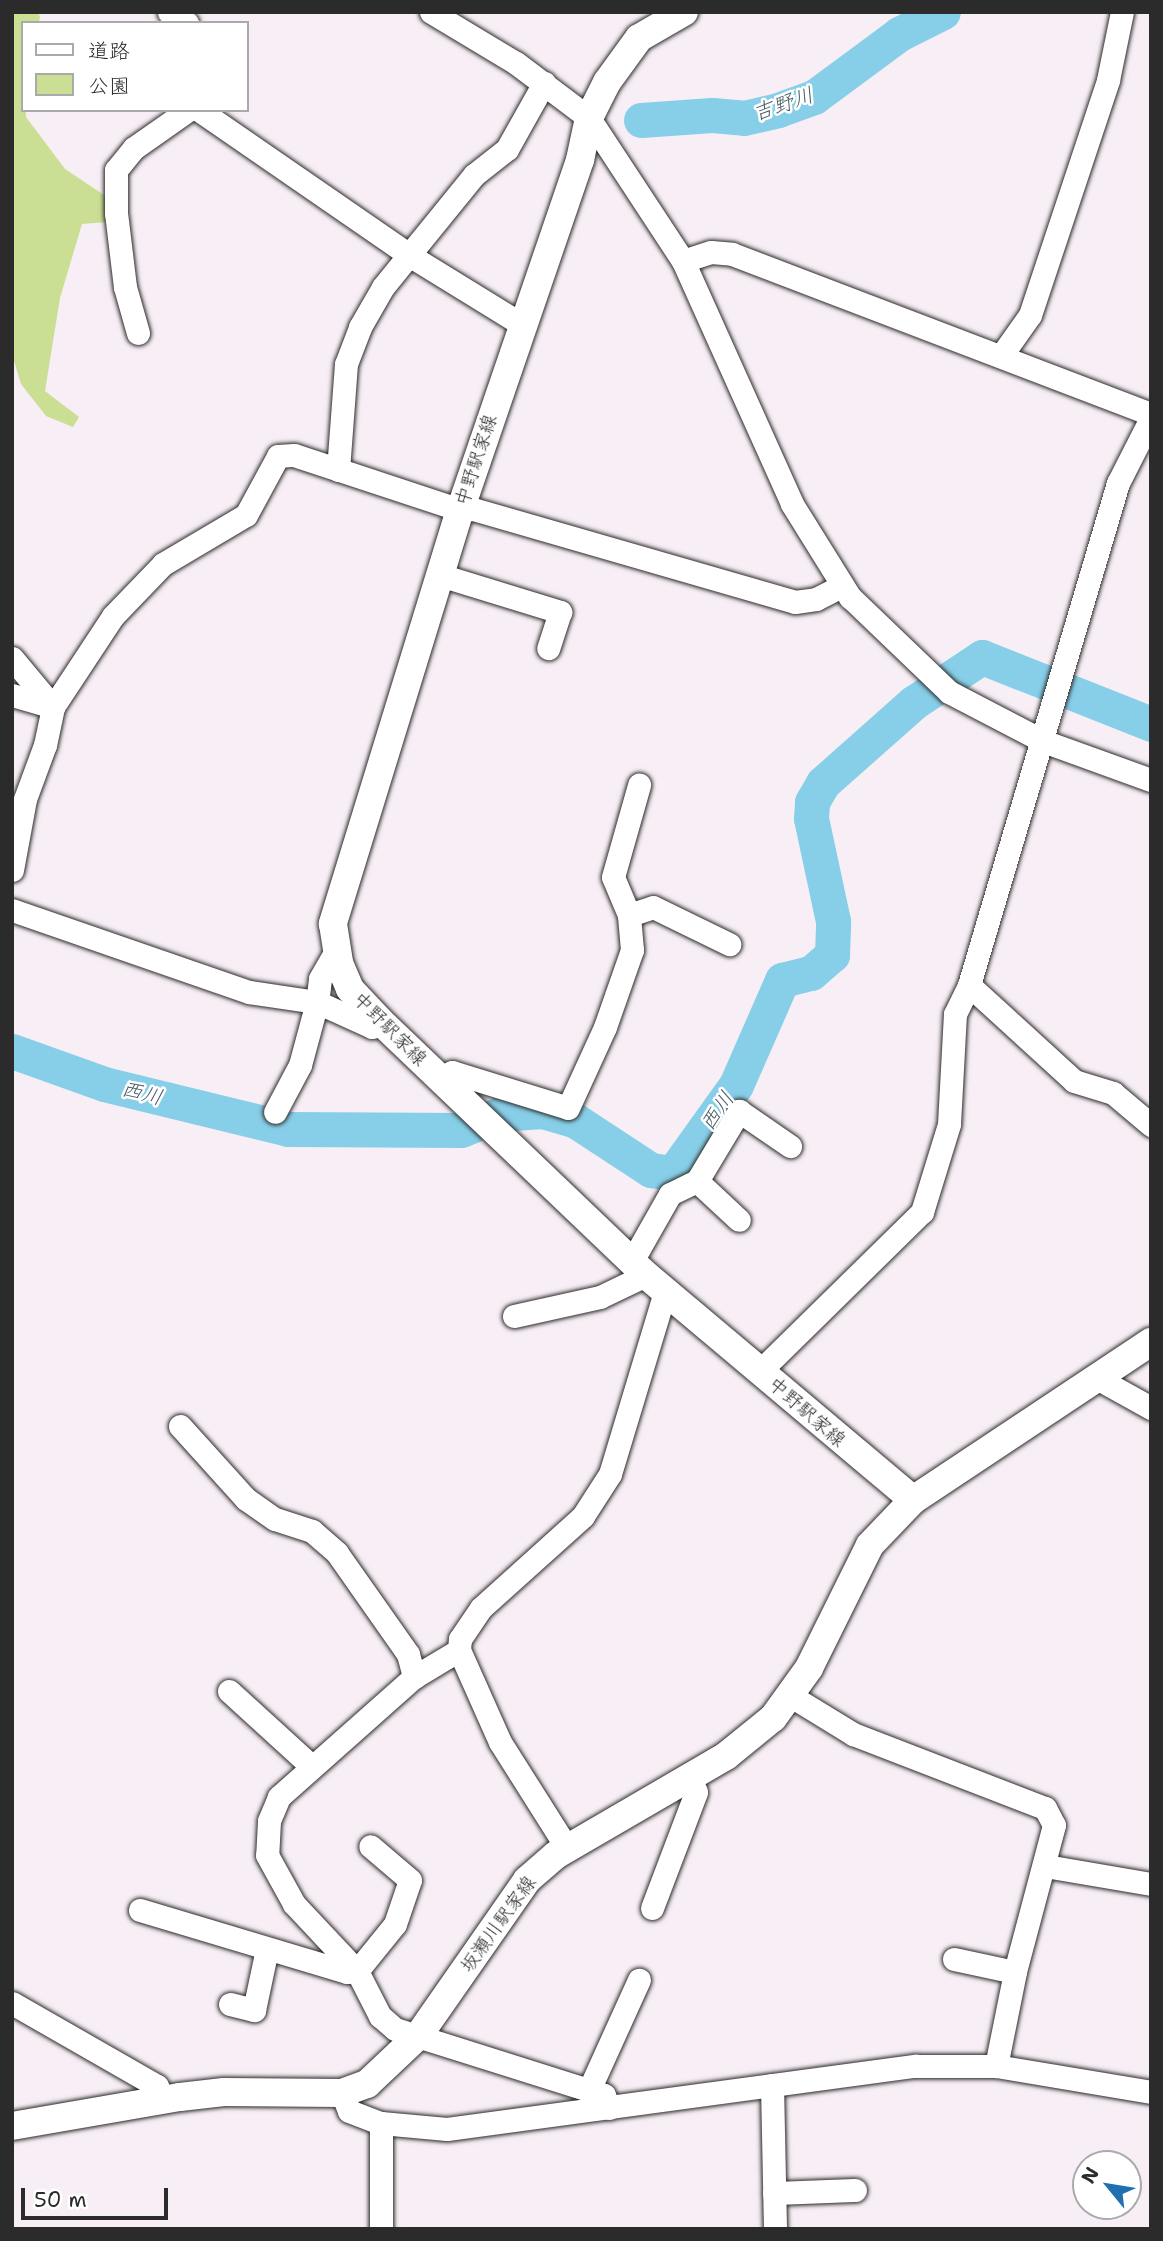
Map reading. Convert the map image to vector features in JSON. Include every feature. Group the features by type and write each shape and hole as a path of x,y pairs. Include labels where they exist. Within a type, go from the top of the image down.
{"main road":[{"name":"中野駅家線","path":"684,12 639,38 607,82 589,118 580,160 521,324 460,510 333,925 337,949 350,989 380,1021 648,1276 913,1500"},
{"path":"913,1500 1151,1342"},
{"name":"坂瀬川駅家線","path":"12,2126 224,2092 342,2093 387,2069 419,2035 527,1880 567,1848 753,1738 791,1696 870,1545 913,1500"}],"street":[{"path":"431,12 544,83 589,118 682,261 792,505 841,586 949,692 1043,741 1151,780"},
{"path":"1001,356 1030,315 1108,80 1122,12"},
{"path":"338,470 346,364 383,288 474,175 507,149 544,83"},
{"path":"138,333 125,287 116,213 116,170 134,148 185,112"},
{"path":"202,112 408,255 521,324"},
{"path":"682,261 711,252 732,254 1151,416 1118,483 969,985 955,1014 949,1124 922,1212 760,1371"},
{"path":"12,870 25,799 45,745 53,707 113,616 163,564 246,515 278,456 294,455 460,510 473,509 795,602 817,599 841,586"},
{"path":"440,575 560,612 548,648"},
{"path":"12,658 53,707"},
{"path":"12,695 53,707"},
{"path":"440,1079 452,1072 568,1108 605,1027 632,950 629,915 613,877 639,785"},
{"path":"629,915 653,907 729,944"},
{"path":"12,910 249,992 317,1002 372,1027 380,1021"},
{"path":"275,1112 300,1065 317,1002 320,979 337,949"},
{"path":"969,985 1074,1081 1113,1093 1151,1125"},
{"path":"567,1848 519,1777 459,1650 460,1639 481,1608 583,1516 610,1474 648,1276 670,1194 697,1181 739,1111 790,1146"},
{"path":"697,1181 739,1220"},
{"path":"514,1316 600,1297 648,1276"},
{"path":"1095,1377 1151,1408"},
{"path":"180,1426 246,1499 275,1519 312,1531 337,1553 408,1654 414,1677"},
{"path":"459,1650 414,1677 279,1797 269,1821 267,1855 294,1903 357,1970 380,2016 395,2029 604,2095 609,2108"},
{"path":"229,1691 311,1766"},
{"path":"791,1696 853,1734 1045,1808 1054,1825 1046,1866 1015,1972 996,2066"},
{"path":"652,1908 696,1792 690,1777"},
{"path":"140,1910 347,1972 357,1970 395,1924 410,1880 370,1846"},
{"path":"1046,1866 1151,1884"},
{"path":"230,2004 254,2010 267,1949"},
{"path":"954,1959 1015,1972"},
{"path":"589,2090 639,1980"},
{"path":"12,2003 157,2086 163,2100"},
{"path":"342,2093 349,2111 382,2123 447,2129 916,2066 996,2066 1151,2092"},
{"path":"772,2085 775,2229"},
{"path":"380,2229 382,2123"},
{"path":"774,2193 855,2190"}],"green space":[{"path":"12,12 36,12 40,16 39,21 21,21 21,112 26,112 26,117 65,169 107,197 108,222 82,224 60,298 45,391 79,417 73,427 46,416 21,384 12,354"}],"waterway":[{"name":"吉野川","path":"641,120 712,115 744,118 778,110 814,97 899,34 943,12"},
{"name":"西川","path":"12,1051 104,1084 288,1129 461,1130 500,1114 542,1111 576,1121 651,1170 673,1173 736,1085 782,980 811,973 832,955 833,921 811,818 812,802 823,783 913,703 982,657 1151,724"}]}
